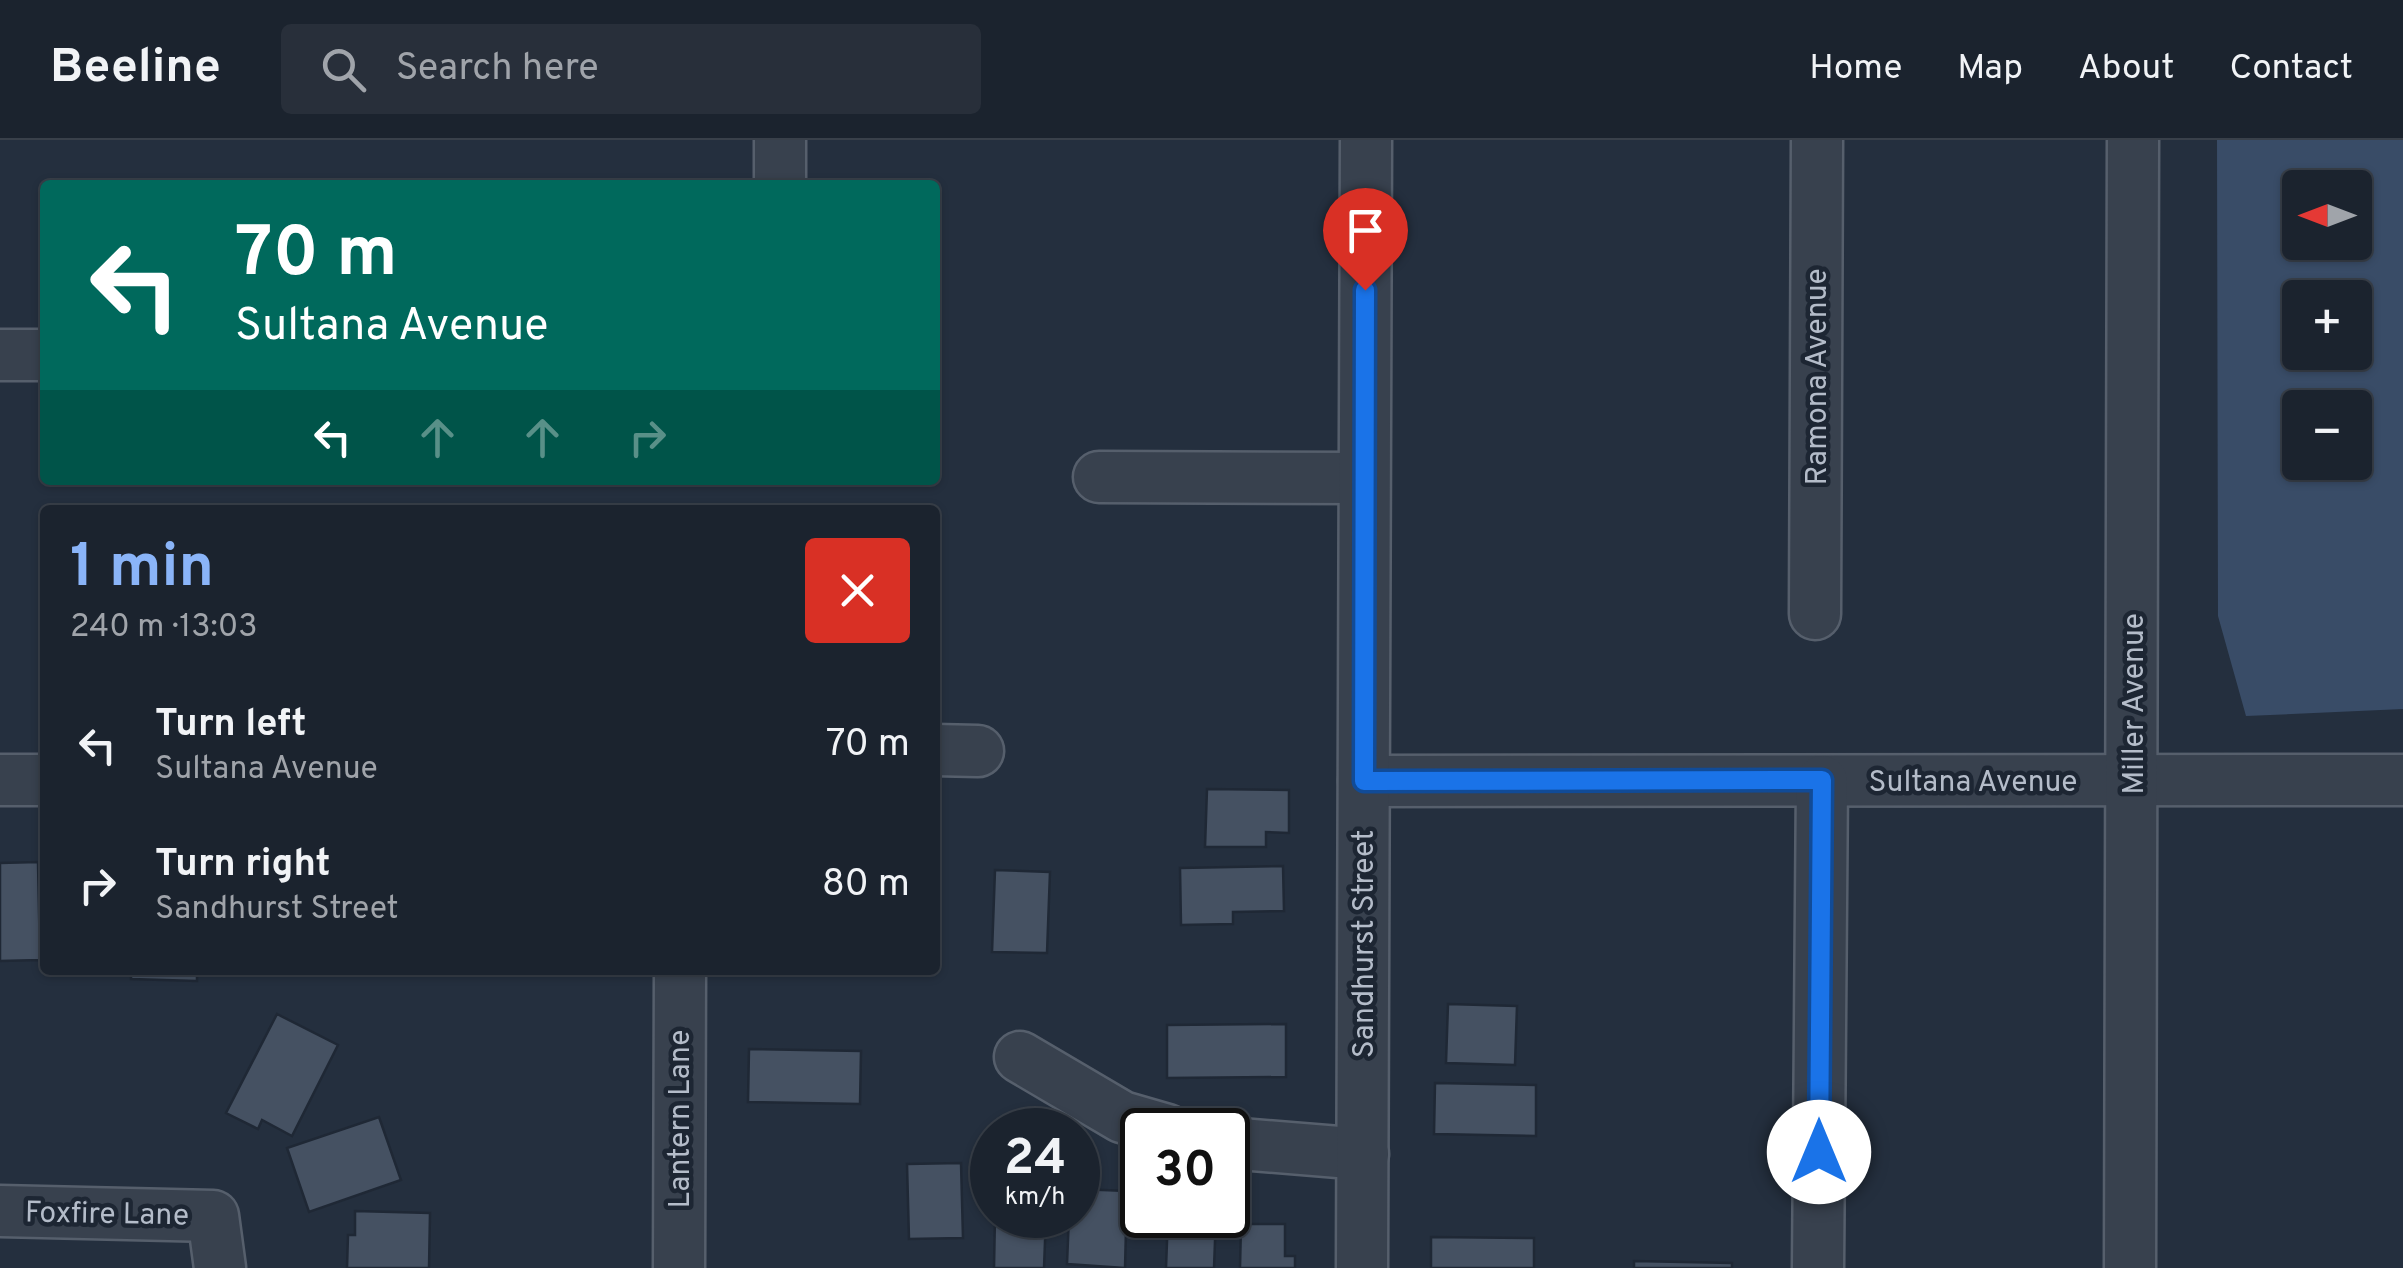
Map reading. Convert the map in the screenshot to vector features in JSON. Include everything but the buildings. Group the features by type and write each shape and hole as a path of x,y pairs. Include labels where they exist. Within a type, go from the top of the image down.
{"street":[{"path":"780,140 780,180"},
{"name":"Sandhurst Street","path":"1362,1268 1366,140"},
{"name":"Ramona Avenue","path":"1816,614 1817,140"},
{"name":"Miller Avenue","path":"2130,1268 2133,140"},
{"path":"0,355 40,355"},
{"path":"1099,477 1364,478"},
{"path":"0,780 40,780"},
{"path":"1818,1268 1822,780"},
{"name":"Sultana Avenue","path":"1364,781 2403,780"},
{"name":"Lantern Lane","path":"678,1268 680,975"},
{"path":"1020,1057 1120,1116"},
{"path":"1250,1146 1362,1154"},
{"name":"Foxfire Lane","path":"0,1212 214,1216 220,1268"}],"water":[{"path":"2217,140 2403,140 2403,709 2246,716 2218,616"}],"route":[{"path":"1365,290 1364,781 1822,780 1819,1152"}]}
